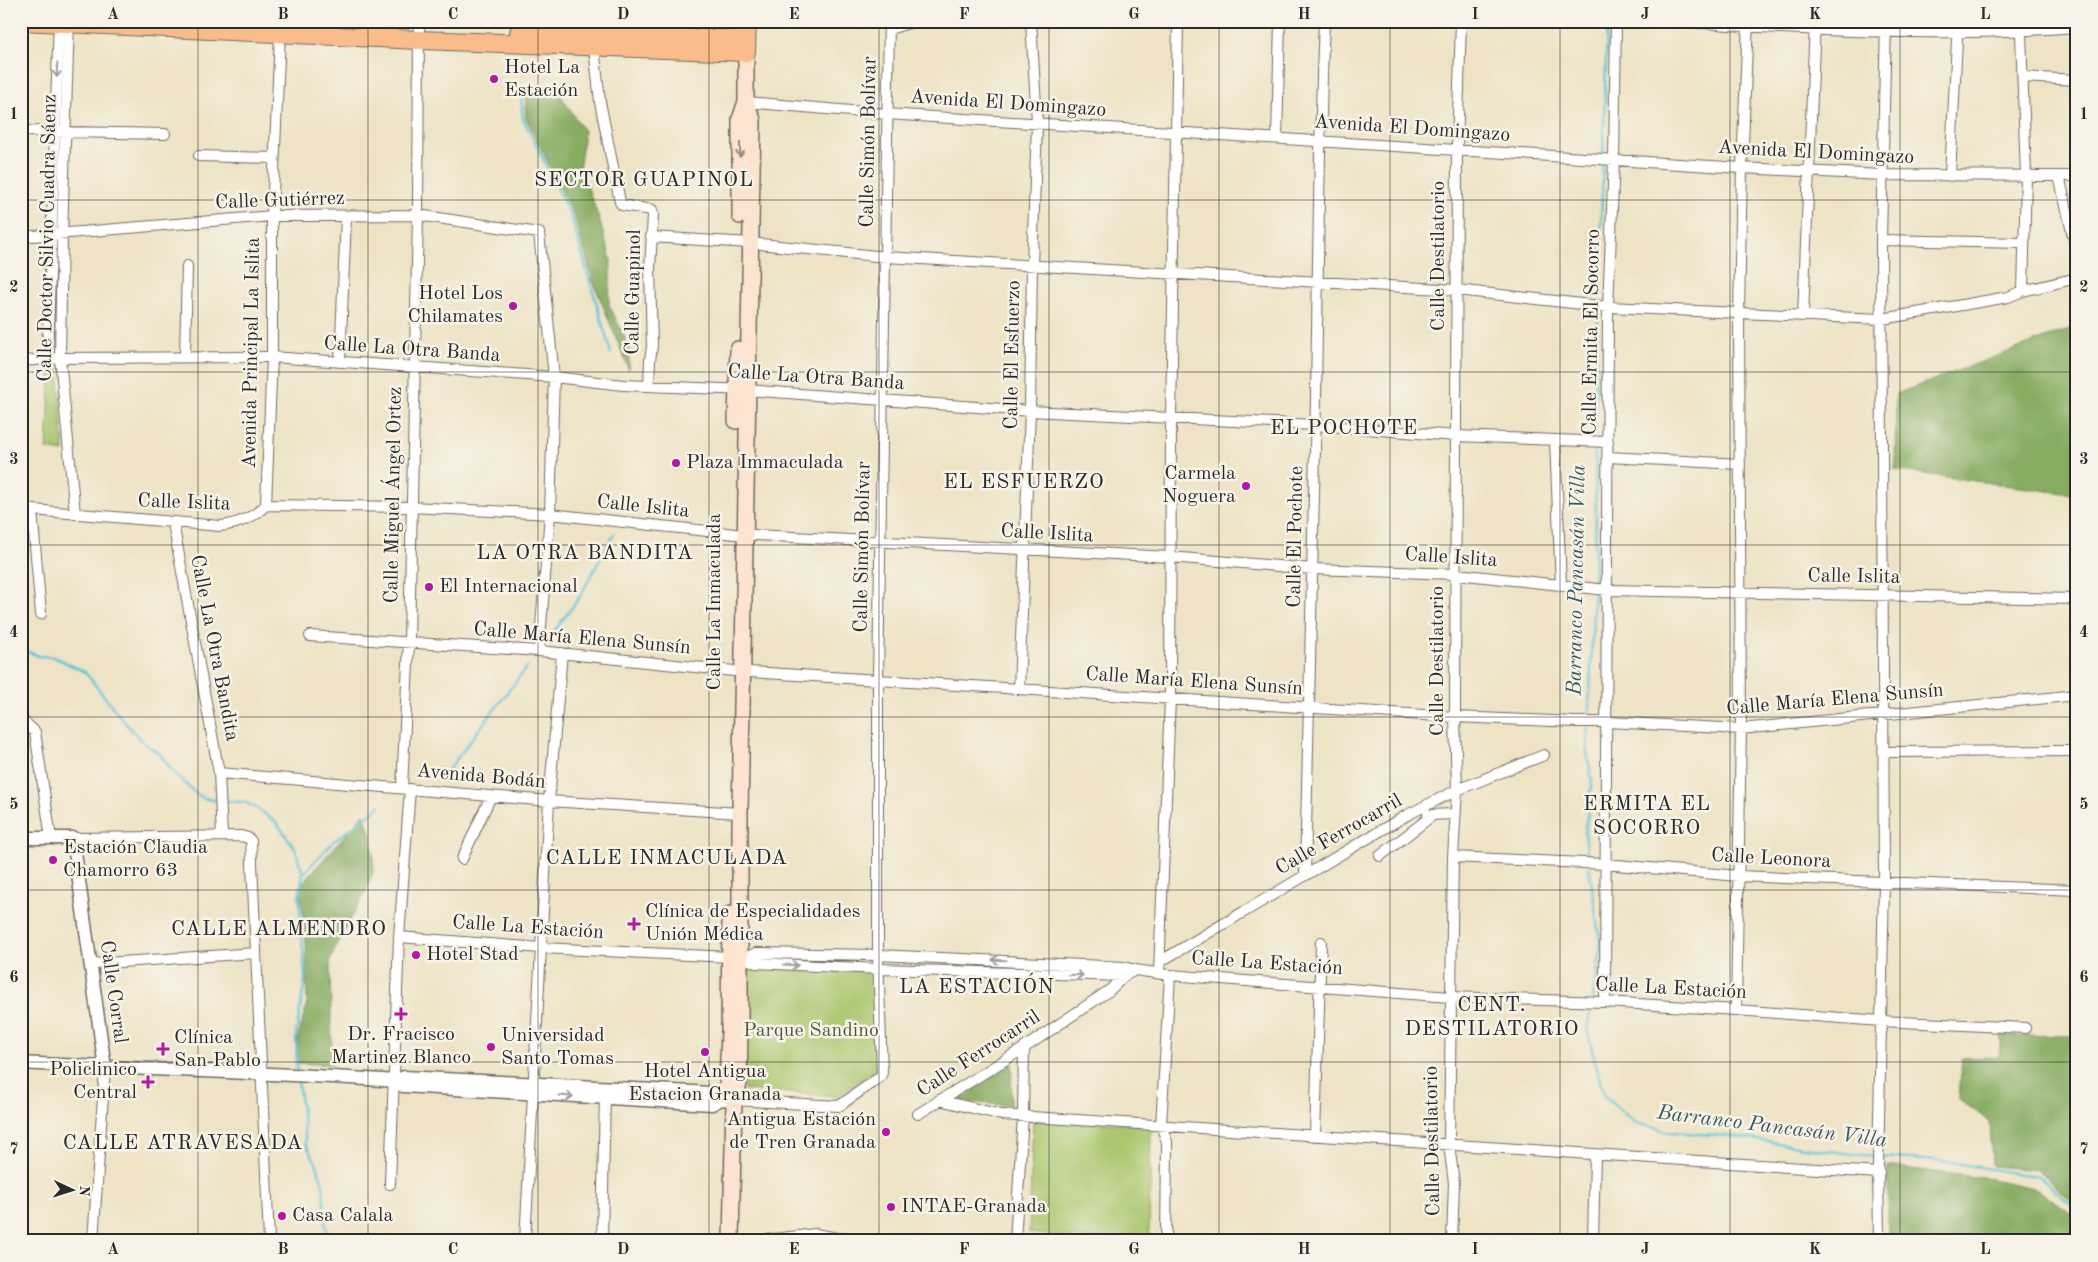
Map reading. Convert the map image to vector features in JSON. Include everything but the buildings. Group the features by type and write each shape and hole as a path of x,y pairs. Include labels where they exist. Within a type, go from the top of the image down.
{"highway":[{"path":"21,21 277,26 344,31 419,30 485,37 555,33 630,42 746,46 747,21"},
{"path":"256,21 277,26"},
{"path":"555,33 594,47 630,42"}],"main road":[{"name":"Calle La Inmaculada","path":"730,1241 728,1100 739,1084 735,1031 738,958 735,884 740,494 745,243 753,120 746,102 746,46"}],"street":[{"path":"889,25 916,21"},
{"name":"Calle El Esfuerzo","path":"1019,689 1030,412 1032,265 1037,124 1030,21"},
{"path":"1159,974 1170,699 1171,419 1178,21"},
{"path":"1277,138 1280,21"},
{"name":"Calle El Pochote","path":"1305,874 1316,425 1319,141 1324,21"},
{"name":"Calle Destilatorio","path":"1452,1241 1454,1182 1448,1144 1453,857 1457,790 1455,718 1457,149 1460,21"},
{"name":"Calle Ermita El Socorro","path":"1603,1003 1606,722 1598,590 1608,457 1610,159 1616,21"},
{"path":"1678,21 1886,26 1958,32 2019,26 2077,27"},
{"path":"1950,176 1958,21"},
{"name":"Calle Doctor Silvio Cuadra Sáenz","path":"64,22 60,132 53,184 60,358 75,514"},
{"path":"1736,1010 1741,729 1739,314 1742,168 1748,24"},
{"name":"Calle Simón Bolívar","path":"728,1100 840,1106 880,1077 882,1073 878,955 878,680 884,400 886,114 889,25"},
{"path":"1803,316 1815,25"},
{"name":"Avenida Principal La Islita","path":"266,505 272,357 272,216 277,26"},
{"path":"1879,1241 1878,1170 1884,752 1881,240 1886,26"},
{"path":"2019,26 2023,77 2026,176 2023,291"},
{"name":"Calle Miguel Ángel Ortez","path":"390,1184 406,789 410,507 418,215 419,30"},
{"name":"Calle Guapinol","path":"594,47 600,102 620,202 622,205 648,208 652,210 653,215 651,237 652,347 649,385"},
{"path":"2023,77 2077,80"},
{"name":"Avenida El Domingazo","path":"746,102 1037,124 1810,172 1882,175 2077,176"},
{"path":"21,131 166,134"},
{"name":"Calle Doctor Silvio Cuadra Sáenz","path":"47,359 56,234 64,184 60,132"},
{"path":"199,156 274,158"},
{"path":"2059,176 2077,253"},
{"path":"53,184 64,184"},
{"name":"Calle Gutiérrez","path":"21,236 272,216 418,215 539,233 554,377"},
{"path":"340,362 346,216"},
{"path":"651,237 745,243 886,257 1457,290 1608,307 1882,319 2000,299 2023,291 2077,278"},
{"path":"1881,240 2023,243"},
{"path":"185,357 187,266"},
{"name":"Calle La Otra Banda","path":"21,361 60,358 272,357 554,377 623,385 742,390 1030,412 1316,425 1456,436 1608,442"},
{"path":"539,651 550,514 554,377"},
{"path":"1555,440 1561,586"},
{"path":"1608,457 1740,464"},
{"name":"Calle Islita","path":"21,509 220,526 239,523 253,516 266,505 410,507 550,514 740,534 1025,551 1170,557 1313,569 1456,574 1598,590 2077,599"},
{"path":"32,510 41,614"},
{"name":"Calle La Otra Bandita","path":"173,523 220,776 222,836"},
{"name":"Calle María Elena Sunsín","path":"310,636 539,651 738,671 1455,718 1606,722 1741,729 2077,695"},
{"path":"525,1241 549,800 562,653"},
{"path":"21,718 35,732 51,838"},
{"path":"21,731 35,732"},
{"path":"1884,752 2077,751"},
{"name":"Calle Ferrocarril","path":"1160,961 1407,815 1457,790 1544,754"},
{"name":"Avenida Bodán","path":"220,776 736,812"},
{"path":"462,859 491,796"},
{"path":"1380,856 1433,814"},
{"path":"1407,815 1455,814"},
{"path":"21,838 222,836 248,838 251,841 263,1073 269,1241"},
{"name":"Calle Corral","path":"74,838 105,1068 93,1241"},
{"name":"Calle Leonora","path":"1453,857 1605,864 1738,876 2077,890"},
{"name":"Calle La Estación","path":"399,937 541,948 738,958 756,963 879,969 1026,973 1135,970 1170,975 1321,985 1450,997 1580,1001 1881,1021 2026,1028"},
{"path":"1315,1136 1321,942"},
{"path":"90,964 256,952"},
{"name":"Calle La Estación","path":"738,958 756,953 878,955 1026,961 1124,971"},
{"path":"950,958 950,971"},
{"path":"1026,961 1026,973"},
{"name":"Calle Ferrocarril","path":"918,1114 1024,1048 1110,990 1124,971"},
{"path":"1166,1241 1167,1142 1161,1125 1170,975"},
{"path":"1015,1241 1023,1116 1024,1048"},
{"path":"21,1063 326,1076 394,1081 403,1086 463,1085 665,1096 712,1104 728,1100"},
{"path":"602,1241 604,1094"},
{"path":"938,1100 1002,1114 1023,1116 1596,1155 1878,1170"},
{"path":"1593,1241 1596,1155"},
{"path":"757,1241 815,1234 854,1241"},
{"path":"707,1241 742,1241"}],"green space":[{"path":"525,90 557,90 584,131 580,165 611,259 609,305 629,346 629,370 594,284 574,216 526,118"},
{"path":"2077,326 2077,495 1895,470 1896,394"},
{"path":"51,365 58,366 64,452 47,449"},
{"path":"364,814 372,840 374,869 367,889 339,940 330,961 332,1065 295,1063 298,1038 307,1003 306,944 299,887"},
{"name":"Parque Sandino","path":"745,965 874,969 877,1069 837,1096 744,1090"},
{"path":"2001,1035 2077,1036 2077,1206 2038,1170 1992,1166 1990,1121 1959,1100 1962,1058 1999,1057"},
{"path":"1012,1063 1011,1106 958,1101"},
{"path":"1033,1120 1151,1125 1149,1241 1110,1241 1029,1233"},
{"path":"1888,1166 1992,1179 2034,1188 2077,1217 2077,1241 1888,1241"}],"waterway":[{"name":"Barranco Pancasán Villa","path":"1603,157 1607,23"},
{"path":"521,95 523,118 571,216 611,353"},
{"name":"Barranco Pancasán Villa","path":"1599,291 1603,162"},
{"name":"Barranco Pancasán Villa","path":"1594,433 1598,315"},
{"name":"Barranco Pancasán Villa","path":"1594,586 1596,517 1595,447"},
{"path":"547,641 579,598 614,534"},
{"name":"Barranco Pancasán Villa","path":"1589,713 1594,591"},
{"path":"21,649 39,656 54,657 85,672 127,725 144,743 160,754 173,772 203,798 218,801"},
{"path":"442,778 527,667"},
{"name":"Barranco Pancasán Villa","path":"1587,851 1585,833 1592,780 1587,754 1588,728"},
{"path":"224,801 244,802 276,822 295,848 303,874 299,897 305,979 296,1036 297,1072"},
{"path":"303,874 334,841 380,806"},
{"name":"Barranco Pancasán Villa","path":"1589,867 1601,948 1593,998"},
{"name":"Barranco Pancasán Villa","path":"1592,1003 1587,1029 1604,1096 1636,1123 1670,1132 1730,1136 1875,1156"},
{"path":"298,1080 306,1144 317,1165 323,1185 326,1227 332,1241"},
{"name":"Barranco Pancasán Villa","path":"1881,1157 1941,1161 2040,1177 2077,1210"}],"place":[{"name":"Hotel La Estación","path":"494,79"},
{"name":"Hotel Los Chilamates","path":"513,306"},
{"name":"Plaza Immaculada","path":"676,463"},
{"name":"Carmela Noguera","path":"1246,486"},
{"name":"El Internacional","path":"429,587"},
{"name":"Estación Claudia Chamorro 63","path":"53,860"},
{"name":"Clínica de Especialidades Unión Médica","path":"634,924"},
{"name":"Hotel Stad","path":"416,955"},
{"name":"Dr. Fracisco Martinez Blanco","path":"401,1014"},
{"name":"Universidad Santo Tomas","path":"491,1047"},
{"name":"Clínica San Pablo","path":"163,1049"},
{"name":"Hotel Antigua Estacion Granada","path":"705,1052"},
{"name":"Policlinico Central","path":"148,1082"},
{"name":"Antigua Estación de Tren Granada","path":"886,1132"},
{"name":"INTAE-Granada","path":"891,1207"},
{"name":"Casa Calala","path":"282,1216"}],"district":[{"name":"SECTOR GUAPINOL","path":"644,180"},
{"name":"EL POCHOTE","path":"1344,428"},
{"name":"EL ESFUERZO","path":"1024,482"},
{"name":"LA OTRA BANDITA","path":"585,553"},
{"name":"ERMITA EL SOCORRO","path":"1647,816"},
{"name":"CALLE INMACULADA","path":"667,858"},
{"name":"CALLE ALMENDRO","path":"279,929"},
{"name":"LA ESTACIÓN","path":"977,987"},
{"name":"CENT. DESTILATORIO","path":"1492,1017"},
{"name":"CALLE ATRAVESADA","path":"183,1143"}]}
